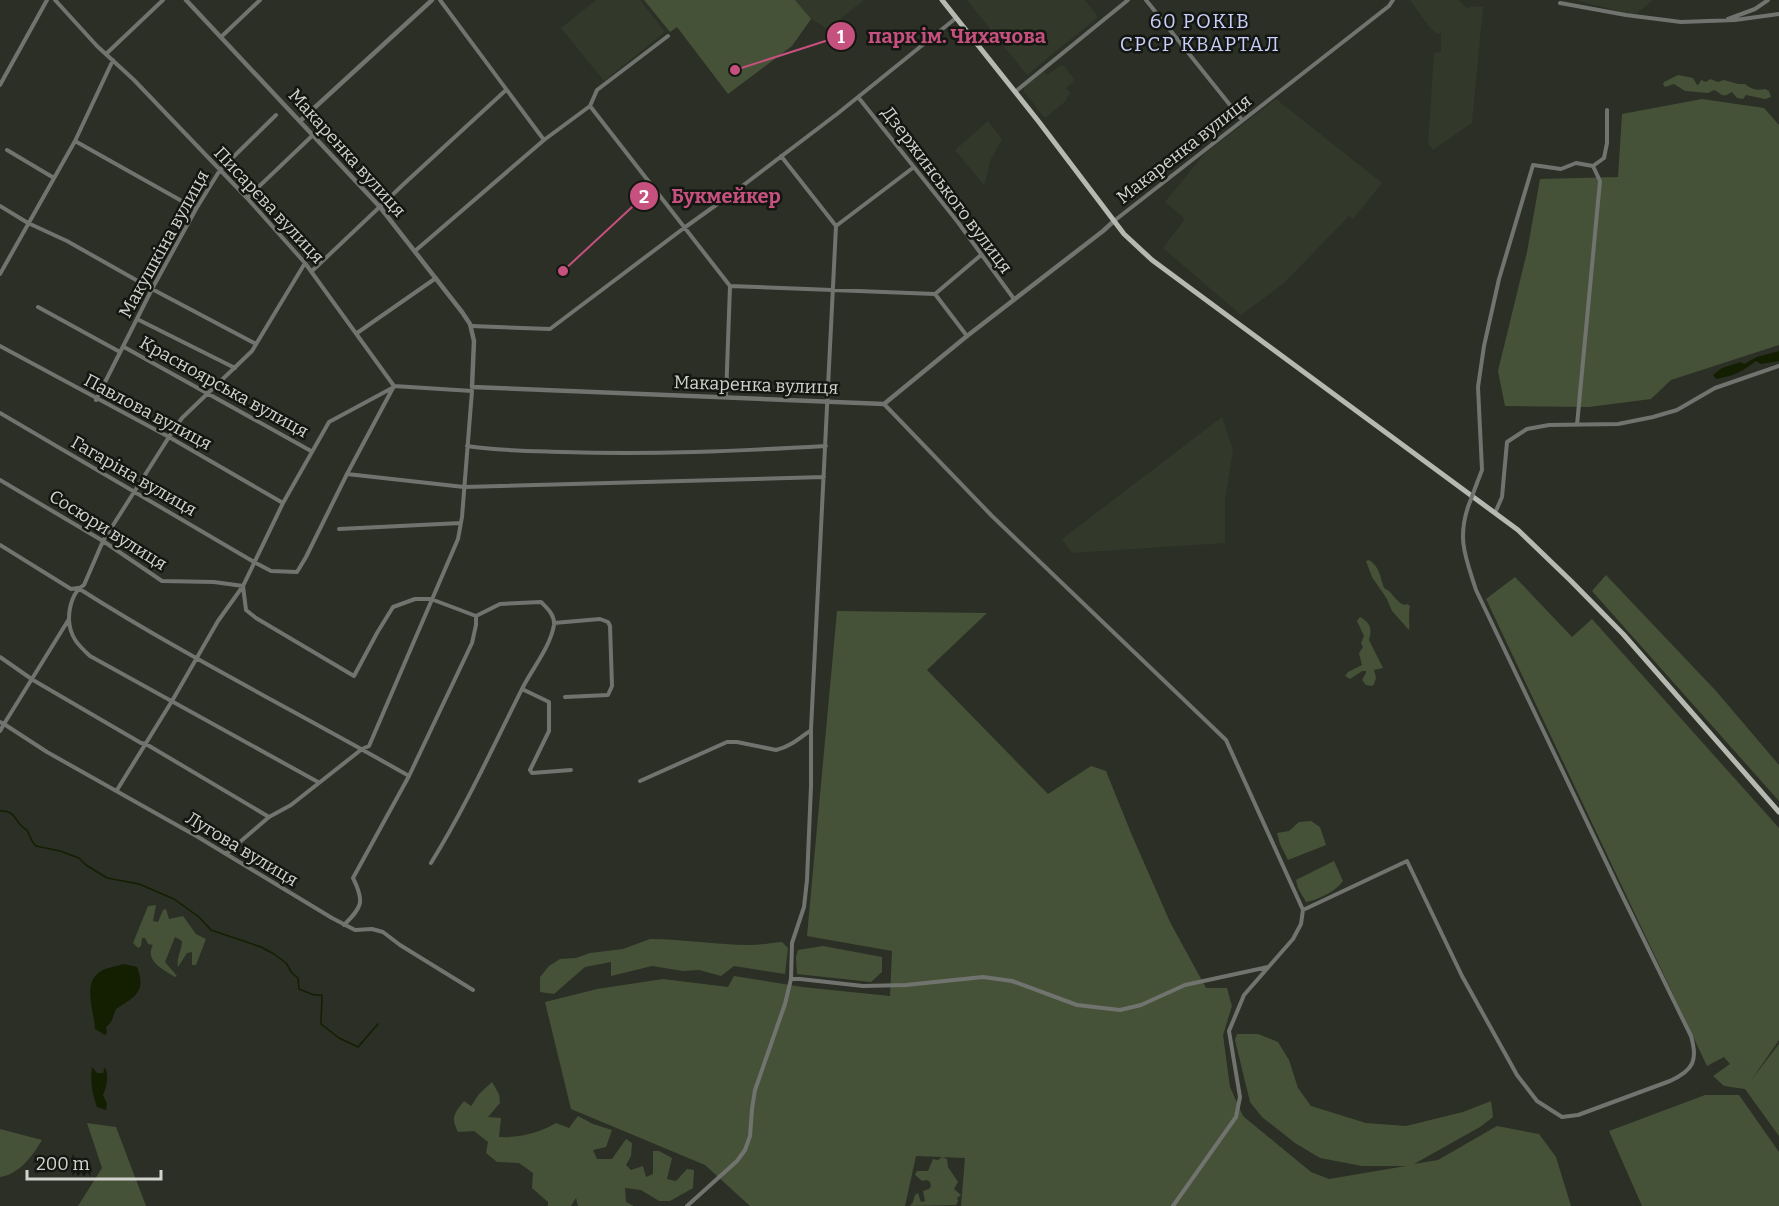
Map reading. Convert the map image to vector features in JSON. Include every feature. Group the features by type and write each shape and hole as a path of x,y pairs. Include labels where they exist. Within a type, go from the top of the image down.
{"main road":[{"path":"942,0 1124,234 1152,260 1518,530 1623,634 1779,812"}],"street":[{"path":"0,85 47,0"},
{"name":"Писарєва вулиця","path":"55,0 247,198 305,263 394,386"},
{"path":"106,54 162,0"},
{"name":"Макаренка вулиця","path":"186,0 380,207 416,251 471,326"},
{"path":"221,37 260,0"},
{"path":"300,121 432,0"},
{"path":"440,0 544,140"},
{"path":"1015,92 1128,0"},
{"path":"1146,0 1242,120"},
{"name":"Макаренка вулиця","path":"472,389 884,404 1114,220 1380,13 1393,0"},
{"path":"1725,20 1755,9 1768,0"},
{"path":"1560,3 1681,22 1779,14"},
{"path":"226,854 269,817 291,805 318,782 369,746 458,539 472,389 474,341 471,326 550,329 737,190 957,18"},
{"path":"416,251 544,140 590,106 597,90 668,36"},
{"path":"0,274 75,141 113,60"},
{"path":"312,271 506,90"},
{"name":"Дзержинського вулиця","path":"858,97 1014,299"},
{"path":"590,106 729,286 726,397"},
{"path":"1303,910 1407,861 1462,976 1517,1075 1538,1101 1562,1117 1578,1115 1670,1081 1684,1074 1692,1065 1695,1056 1693,1042 1476,590 1466,560 1462,537 1468,507 1482,470 1478,387 1484,346 1499,279 1533,165 1561,169 1576,163 1593,166 1604,158 1607,143 1606,110"},
{"name":"Макушкіна вулиця","path":"96,399 152,289 220,170 276,115"},
{"path":"247,198 313,135"},
{"path":"75,141 196,209"},
{"path":"7,150 54,177"},
{"path":"687,1206 737,1161 745,1150 750,1136 755,1090 785,1004 791,979 792,943 804,907 807,880 811,730 836,226 781,156"},
{"path":"1577,425 1600,181 1593,166"},
{"path":"836,226 914,167"},
{"path":"0,206 256,344"},
{"path":"729,286 935,294 981,255"},
{"path":"0,544 71,589 84,585 103,541 182,418 245,359 305,263"},
{"path":"357,333 436,278"},
{"path":"935,294 967,336"},
{"name":"Красноярська вулиця","path":"38,307 120,352"},
{"path":"137,319 235,368"},
{"name":"Павлова вулиця","path":"0,346 169,437 283,503"},
{"name":"Красноярська вулиця","path":"124,347 311,451"},
{"path":"1495,513 1502,497 1507,442 1527,429 1549,425 1618,424 1653,417 1677,410 1715,387 1779,366"},
{"path":"117,790 218,621 243,586 283,503 329,422 394,386 472,389"},
{"path":"394,386 347,474 464,487 824,477"},
{"path":"884,404 992,516 1226,740 1303,910 1301,924 1293,939 1244,995 1229,1031 1240,1097 1236,1117 1173,1206"},
{"name":"Гагаріна вулиця","path":"0,413 271,571 297,572 347,474"},
{"path":"467,446 489,449 616,454 728,452 826,446"},
{"name":"Сосюри вулиця","path":"0,480 103,541 162,581 214,582 243,586"},
{"path":"339,529 461,523"},
{"path":"243,586 246,610 354,676 393,607 415,599 431,599 476,616 500,604 541,602 551,612 554,622 549,639 490,756 431,864"},
{"path":"78,588 69,609 69,630 78,645 90,656 318,782"},
{"path":"78,588 197,659 409,776"},
{"path":"344,925 358,911 360,900 358,887 353,878 409,776 472,643 476,616"},
{"path":"0,730 2,723 33,680 69,619"},
{"path":"554,622 600,619 608,622 610,626 612,686 610,692 608,695 565,697"},
{"path":"0,657 33,680 269,817"},
{"path":"522,689 549,702 549,731 530,770 532,773 571,770"},
{"name":"Лугова вулиця","path":"2,723 47,752 276,883 298,899 355,930 372,929 383,932 473,990"},
{"path":"640,781 727,742 776,750 783,749 811,730"},
{"path":"791,979 863,986 906,985 984,977 1012,981 1077,1005 1120,1010 1141,1005 1185,985 1269,967"}],"shaded area":[{"path":"596,0 640,0 665,32 604,81 561,28"},
{"path":"644,0 795,0 811,19 792,46 728,94 677,27 670,32"},
{"path":"795,0 864,0 828,29 811,19"},
{"path":"967,0 1085,0 1098,17 1027,75"},
{"path":"1410,0 1458,0 1468,9 1471,6 1483,7 1472,123 1433,150 1428,144 1434,53 1441,52 1441,33 1437,34 1427,24"},
{"path":"1575,0 1653,0 1637,13 1627,13"},
{"path":"1061,65 1074,79 1066,88 1071,94 1045,118 1024,92 1024,88 1043,71 1047,75"},
{"path":"1678,75 1693,78 1697,85 1701,80 1706,82 1710,79 1718,82 1724,80 1745,84 1754,89 1769,91 1771,97 1765,99 1746,95 1743,99 1737,98 1732,92 1722,95 1714,90 1708,93 1685,91 1674,84 1665,87 1664,82"},
{"path":"1276,99 1382,183 1353,219 1349,216 1284,283 1241,315 1163,248 1185,219 1165,202 1205,153"},
{"path":"1702,99 1764,108 1779,125 1779,345 1671,380 1651,399 1589,407 1505,406 1498,371 1527,252 1540,179 1618,177 1622,114"},
{"path":"988,121 1002,139 991,159 984,185 955,150"},
{"path":"1779,351 1779,361 1761,364 1756,361 1732,375 1716,379 1713,375 1722,368 1741,362 1744,364 1757,357"},
{"path":"1222,417 1233,450 1225,500 1225,543 1072,553 1062,539"},
{"path":"1369,560 1378,569 1384,588 1401,603 1410,606 1409,630 1392,611 1372,577 1366,561"},
{"path":"1606,575 1716,691 1779,765 1779,801 1592,591"},
{"path":"1515,577 1572,637 1592,619 1779,828 1779,1040 1752,1079 1779,1044 1779,1136 1745,1089 1724,1086 1713,1076 1730,1064 1724,1057 1707,1066 1486,599"},
{"path":"837,611 987,613 927,670 1048,794 1091,766 1106,771 1170,922 1206,988 1227,988 1232,1006 1223,1035 1230,1087 1243,1116 1311,1172 1329,1179 1406,1166 1362,1166 1320,1158 1295,1143 1262,1117 1250,1102 1235,1040 1237,1034 1258,1034 1278,1042 1289,1060 1298,1088 1311,1106 1366,1123 1406,1126 1463,1112 1491,1101 1493,1117 1480,1127 1414,1164 1438,1160 1497,1126 1539,1134 1556,1157 1571,1206 961,1206 965,1158 916,1156 905,1206 750,1206 705,1165 571,1109 545,1002 597,989 663,979 728,987 734,976 802,987 890,996 892,951 807,936"},
{"path":"1360,617 1370,627 1369,640 1383,668 1374,670 1376,678 1372,686 1366,685 1362,680 1366,671 1350,679 1345,676 1362,665 1359,653 1363,647 1361,643 1364,636 1357,621"},
{"path":"1311,821 1320,827 1326,845 1288,860 1277,833 1289,831 1299,822"},
{"path":"1334,861 1343,881 1326,894 1306,902 1296,880"},
{"path":"156,905 153,921 158,922 163,910 166,909 169,919 183,916 196,934 206,939 196,965 192,965 192,952 187,953 178,967 182,941 175,937 165,962 177,976 175,977 156,964 151,956 153,945 148,944 145,938 142,938 141,946 138,948 133,943 148,906"},
{"path":"650,939 737,945 782,942 788,948 785,974 734,966 721,976 699,970 683,971 652,966 611,976 611,962 585,967 554,994 540,992 540,977 549,966 560,959 623,949"},
{"path":"823,946 882,957 882,972 871,982 797,974 798,950"},
{"path":"124,964 137,967 140,975 139,988 133,997 116,1009 111,1022 106,1027 105,1035 95,1029 91,987 97,974 105,969"},
{"path":"92,1067 97,1073 103,1073 105,1067 106,1070 107,1081 103,1095 107,1104 106,1110 97,1107 95,1102 91,1083"},
{"path":"492,1082 499,1094 500,1103 488,1117 501,1118 499,1137 529,1134 556,1123 569,1128 578,1116 612,1130 606,1147 593,1150 597,1159 612,1159 626,1139 632,1143 631,1156 626,1165 631,1170 643,1166 646,1177 653,1174 653,1151 659,1151 672,1158 667,1179 676,1181 687,1169 694,1170 693,1188 670,1201 659,1201 641,1190 625,1188 626,1202 634,1206 578,1206 576,1198 571,1206 548,1206 548,1202 532,1188 533,1173 519,1163 497,1162 486,1153 488,1142 474,1131 458,1132 454,1119 458,1109 464,1101 471,1106 479,1094"},
{"path":"1705,1095 1739,1095 1779,1152 1779,1206 1642,1206 1609,1131"},
{"path":"87,1123 116,1127 146,1206 78,1206 102,1168"},
{"path":"0,1129 42,1140 20,1168 0,1177"},
{"path":"942,1157 947,1159 948,1167 958,1182 954,1189 961,1195 957,1198 956,1205 910,1206 918,1193 921,1202 925,1201 923,1191 931,1186 930,1182 922,1181 915,1175 917,1171 928,1171 933,1159 938,1160"}],"waterway":[{"path":"0,811 13,815 27,830 36,846 79,858 107,878 139,884 174,899 199,917 211,930 261,947 274,954 286,963 298,978 299,989 314,995 322,995 321,1024 339,1038 358,1047 378,1024"}],"place":[{"name":"парк ім. Чихачова","path":"735,70"},
{"name":"Букмейкер","path":"563,271"}],"district":[{"name":"60 РОКІВ СРСР КВАРТАЛ","path":"1200,32"}]}
